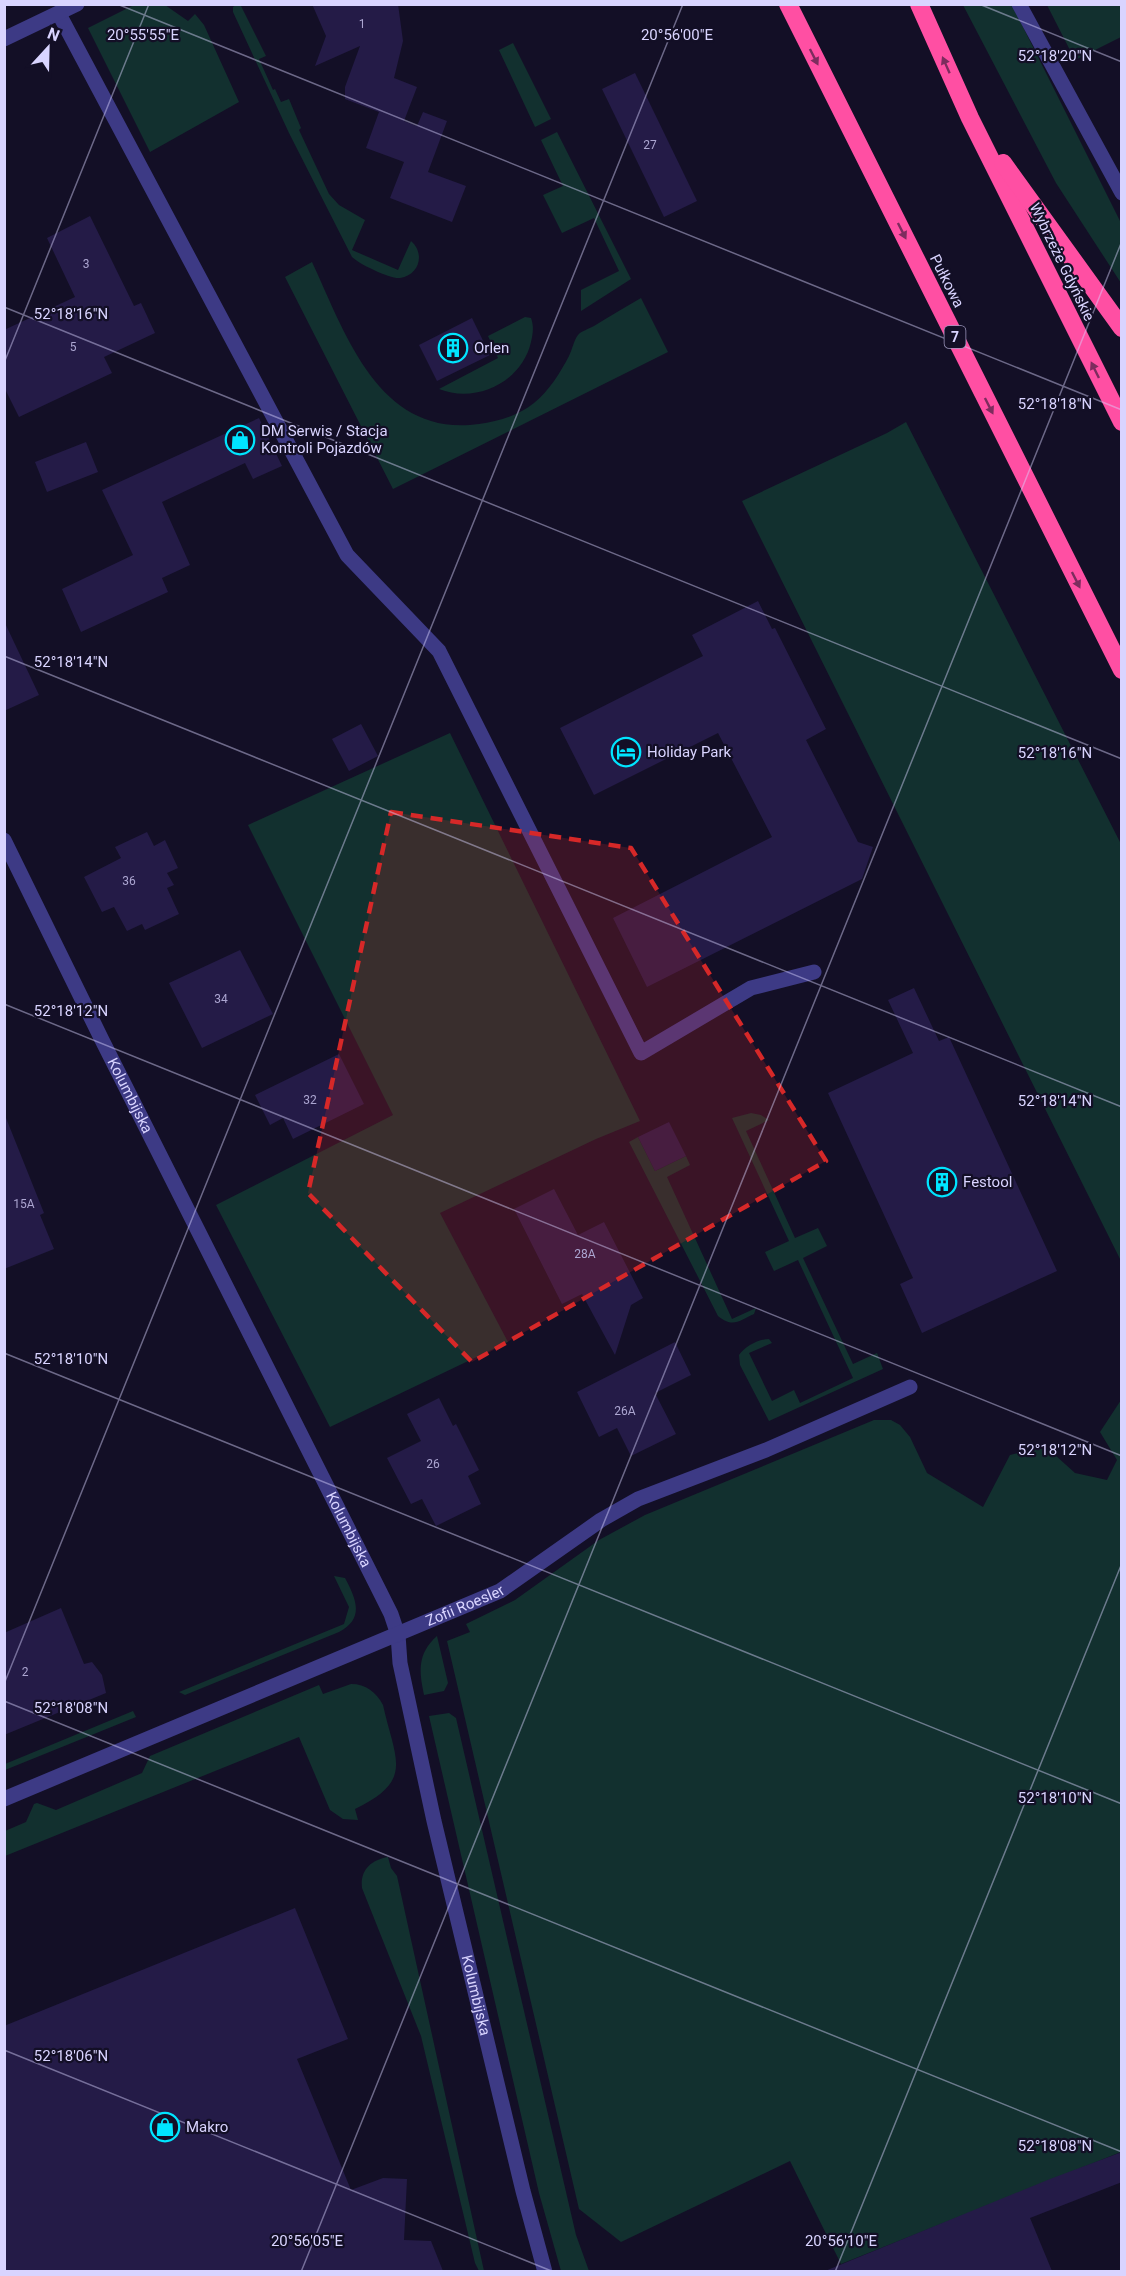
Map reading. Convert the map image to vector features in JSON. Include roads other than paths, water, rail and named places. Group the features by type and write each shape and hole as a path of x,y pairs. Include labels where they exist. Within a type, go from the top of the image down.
{"highway":[{"name":"Pułkowa","path":"788,4 1122,670"},
{"path":"919,4 970,118 1122,328"},
{"name":"Wybrzeże Gdyńskie","path":"970,118 1122,422"}],"street":[{"path":"1019,4 1122,193"},
{"path":"4,39 75,5"},
{"path":"58,14 347,555 439,651 641,1053 751,988 814,972"},
{"name":"Kolumbijska","path":"4,840 391,1614 398,1635 400,1663 434,1821 523,2191 545,2271"},
{"name":"Zofii Roesler","path":"4,1799 500,1591 601,1520 638,1499 766,1450 910,1388"}],"place":[{"name":"Orlen","path":"453,348"},
{"name":"DM Serwis / Stacja Kontroli Pojazdów","path":"240,440"},
{"name":"Holiday Park","path":"626,752"},
{"name":"Festool","path":"942,1182"},
{"name":"Makro","path":"165,2127"}]}
